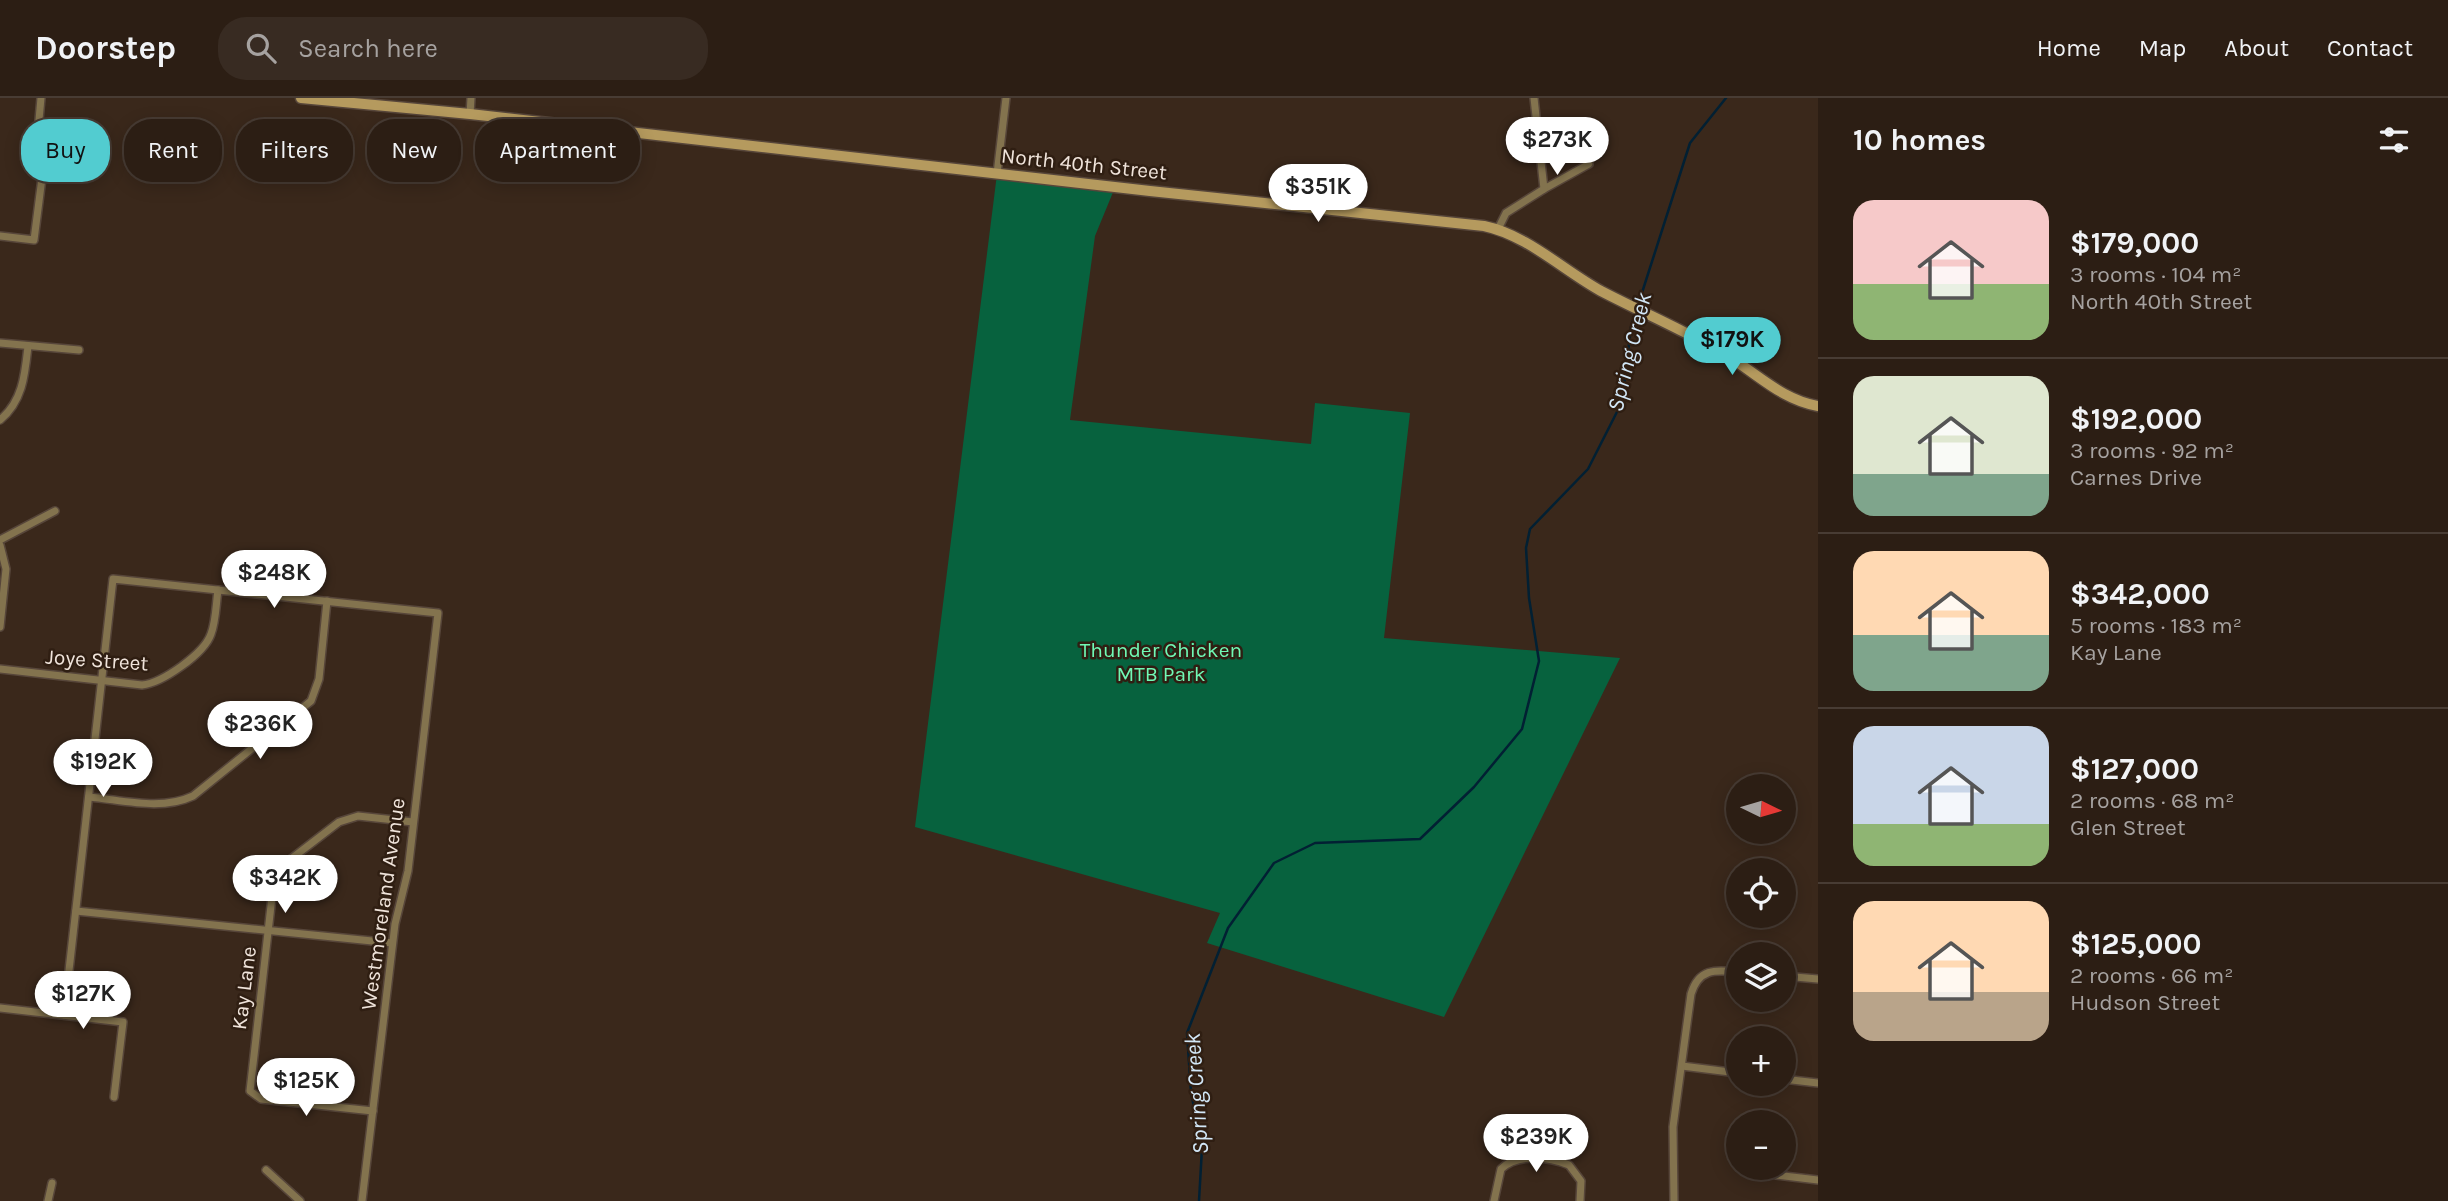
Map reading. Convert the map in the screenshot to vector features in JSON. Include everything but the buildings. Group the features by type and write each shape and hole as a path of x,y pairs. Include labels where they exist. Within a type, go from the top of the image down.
{"street":[{"path":"0,236 34,240 42,178 39,131 41,98"},
{"name":"North 40th Street","path":"301,98 1460,222 1499,229 1601,291 1735,360 1781,394 1801,403 1818,406"},
{"path":"470,114 471,98"},
{"path":"997,174 1006,98"},
{"path":"1534,98 1544,189"},
{"path":"1499,229 1506,213 1589,164 1585,144 1539,141"},
{"path":"0,343 79,350"},
{"path":"0,420 18,399 24,382 29,346"},
{"path":"0,540 55,511"},
{"path":"0,545 6,569 0,627"},
{"path":"64,1015 113,579 327,601 317,691 303,709 193,796 182,801 160,804 89,797"},
{"name":"Joye Street","path":"0,669 142,685 166,677 207,642 213,627 218,590"},
{"name":"Westmoreland Avenue","path":"327,601 438,612 408,871 392,943 362,1201"},
{"name":"Kay Lane","path":"373,1111 261,1099 252,1095 249,1086 273,888 278,874 287,862 339,822 358,816 413,822"},
{"path":"76,911 392,943"},
{"path":"1674,1201 1674,1127 1691,994 1698,977 1712,970 1726,971"},
{"path":"1796,977 1818,979"},
{"path":"0,1008 122,1022 114,1097"},
{"path":"1682,1066 1726,1072"},
{"path":"1796,1080 1818,1083"},
{"path":"1494,1201 1501,1169 1513,1160 1522,1158 1569,1165 1581,1181 1580,1201"},
{"path":"266,1170 300,1201"},
{"path":"1796,1177 1818,1180"},
{"path":"48,1201 52,1183"}],"green space":[{"name":"Thunder Chicken MTB Park","path":"997,174 1116,185 1095,236 1070,420 1311,444 1315,403 1410,413 1384,638 1620,658 1444,1017 1207,943 1220,913 915,827"}],"waterway":[{"name":"Spring Creek","path":"1199,1201 1202,1148 1191,1092 1187,1033 1228,928 1274,863 1315,843 1420,839 1474,787 1522,729 1539,661 1529,598 1526,548 1530,529 1588,469 1622,402 1631,327 1690,143 1726,98"}]}
